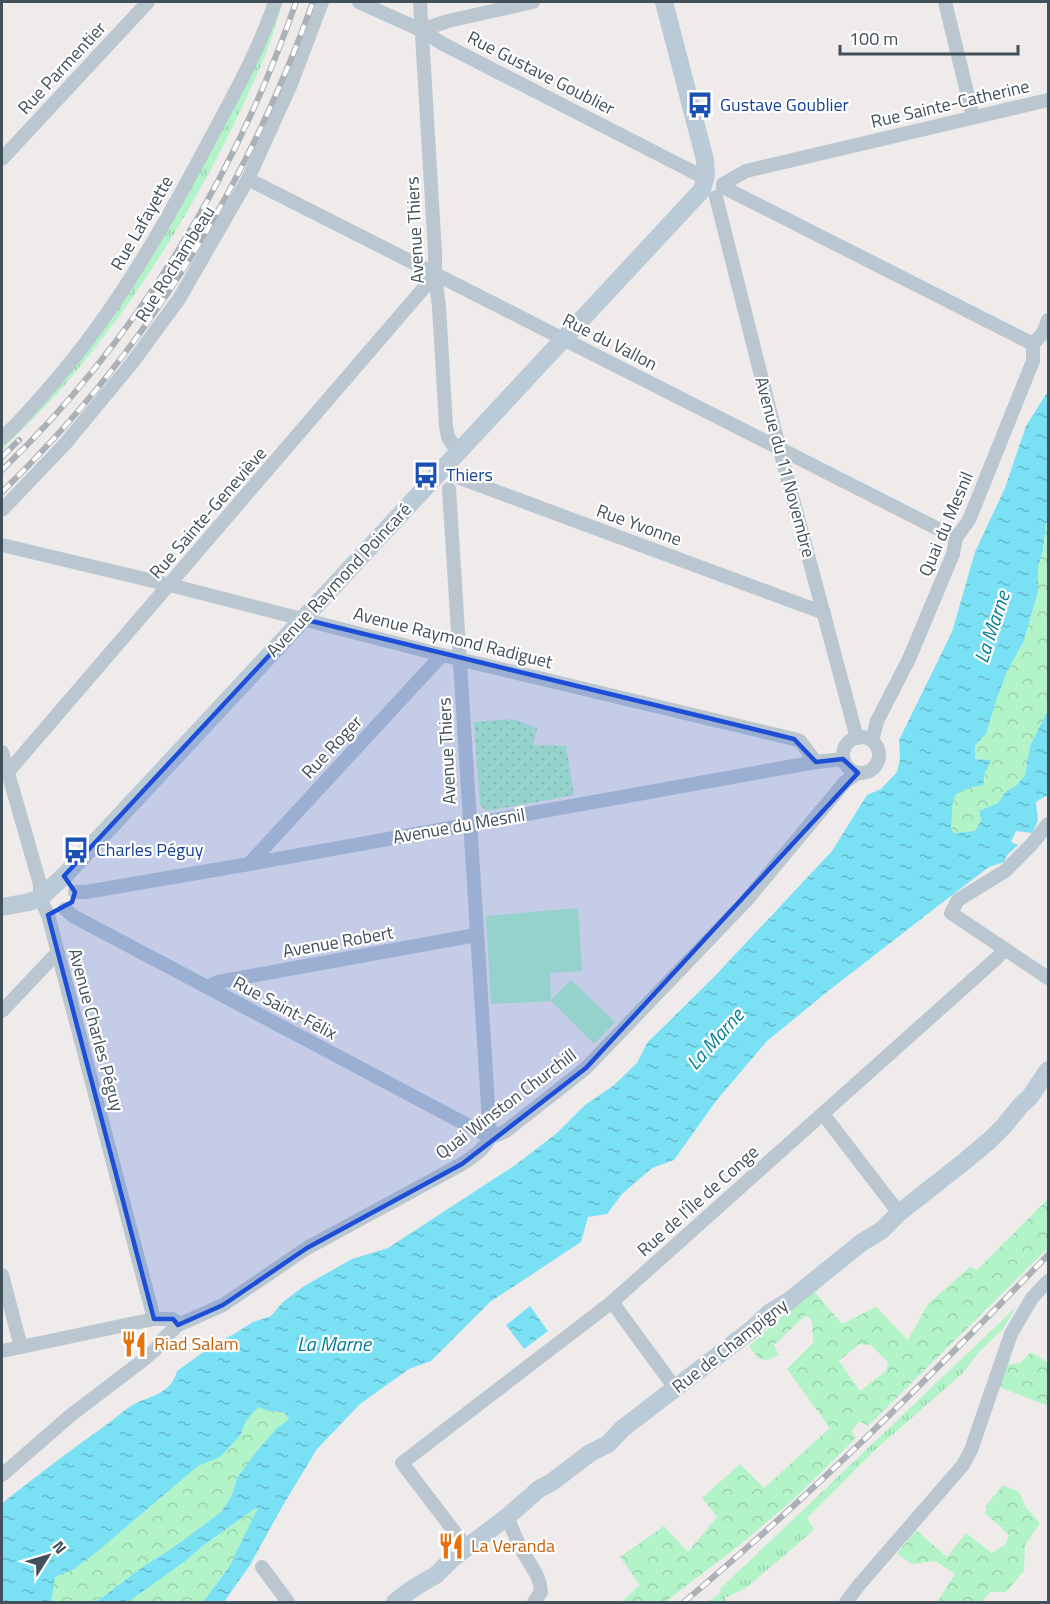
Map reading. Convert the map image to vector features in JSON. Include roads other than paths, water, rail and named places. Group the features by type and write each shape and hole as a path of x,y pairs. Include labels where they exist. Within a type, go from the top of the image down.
{"street":[{"name":"Rue Parmentier","path":"2,159 148,2"},
{"name":"Rue Lafayette","path":"2,438 22,420 71,362 108,313 146,255 229,104 268,22 274,2"},
{"name":"Rue Rochambeau","path":"2,510 65,444 109,392 179,298 248,180 291,84 322,2"},
{"name":"Rue Gustave Goublier","path":"359,2 421,30 712,185 1033,344"},
{"name":"Avenue Thiers","path":"420,2 435,275 446,426 453,458"},
{"path":"421,30 448,21 533,2"},
{"name":"Avenue du 11 Novembre","path":"664,2 857,738"},
{"path":"945,2 973,117"},
{"name":"Rue Sainte-Catherine","path":"712,185 746,171 1048,100"},
{"name":"Rue du Vallon","path":"248,180 956,538"},
{"name":"Avenue Raymond Poincaré","path":"44,907 64,876 563,339 712,185"},
{"name":"Rue Sainte-Geneviève","path":"7,773 435,275"},
{"name":"Quai du Mesnil","path":"872,741 878,721 909,659 953,554 956,538 969,520 1033,361 1033,344 1043,333 1048,320"},
{"name":"Rue Yvonne","path":"453,458 460,478 824,613"},
{"path":"434,478 449,489 456,487 460,478"},
{"name":"Avenue Thiers","path":"449,489 490,1137"},
{"name":"Avenue Raymond Radiguet","path":"2,545 170,585 442,655 800,741 816,762"},
{"name":"Rue Roger","path":"249,864 442,655"},
{"path":"862,737 872,741 878,751 877,762 869,771 858,773 848,768 843,759 844,748 851,740 862,737"},
{"name":"Avenue Charles Péguy","path":"2,752 40,884 44,907 154,1319"},
{"name":"Avenue du Mesnil","path":"75,892 249,864 843,759"},
{"name":"Quai Winston Churchill","path":"2,1475 71,1415 142,1362 178,1325 223,1305 307,1248 462,1164 479,1153 490,1137 506,1131 586,1068 745,902 845,782 858,773"},
{"path":"1048,824 1005,871 958,900 951,913 1048,978"},
{"path":"2,907 29,902 44,907 65,909 72,902 75,892 72,882 64,876"},
{"name":"Rue Saint-Félix","path":"65,909 73,916 490,1137"},
{"name":"Avenue Robert","path":"207,987 218,982 476,935"},
{"name":"Rue de l'Île de Conge","path":"467,1548 402,1463 612,1302 998,957 1004,949"},
{"path":"2,1011 57,953"},
{"name":"Rue de Champigny","path":"396,1602 415,1587 436,1575 453,1558 507,1517 539,1489 590,1453 608,1444 622,1429 751,1330 769,1313 789,1301 861,1243 882,1230 899,1213 990,1140 1030,1096 1048,1071"},
{"path":"823,1114 899,1213"},
{"path":"2,1275 21,1347"},
{"path":"846,1602 963,1465 971,1450 1011,1334 1032,1298 1048,1281"},
{"path":"612,1302 675,1388"},
{"path":"2,1351 154,1319 172,1319 178,1325"},
{"path":"507,1517 540,1582 541,1592 534,1602"},
{"path":"262,1567 288,1602"}],"water":[{"name":"La Marne","path":"1048,391 1048,522 1038,567 1038,592 1023,643 1008,669 986,734 975,745 975,759 991,760 983,785 963,790 955,797 951,829 954,833 975,831 981,821 979,811 998,803 1006,791 1016,786 1025,775 1030,746 1048,710 1048,795 1036,802 1038,821 1032,833 1016,831 1011,842 1018,845 1007,855 1004,862 989,867 767,1041 716,1101 674,1160 652,1168 622,1194 607,1214 588,1217 581,1242 490,1302 431,1361 409,1369 360,1404 317,1449 250,1565 224,1602 203,1602 229,1567 258,1508 128,1602 96,1602 221,1512 232,1495 237,1478 256,1452 277,1428 289,1419 284,1412 269,1411 258,1407 246,1421 240,1436 220,1457 198,1466 98,1551 74,1569 55,1577 51,1602 2,1602 2,1504 6,1500 128,1408 166,1389 177,1371 216,1343 253,1322 271,1316 283,1302 304,1286 352,1259 388,1248 514,1166 557,1133 585,1105 613,1086 637,1063 647,1043 713,978 832,851 867,795 881,789 897,772 900,759 899,740 952,632 975,552 1005,488 1026,426"},
{"path":"530,1306 548,1331 524,1349 506,1325"}],"railway":[{"path":"2,470 96,367 138,312 176,253 212,193 243,131 272,67 296,2"},
{"path":"2,492 54,438 102,383 146,325 186,265 223,203 256,138 313,2"},
{"path":"2,457 19,440"},
{"path":"684,1602 779,1519 871,1433 1048,1255"}],"place":[{"name":"Gustave Goublier","path":"700,105"},
{"name":"Thiers","path":"426,475"},
{"name":"Charles Péguy","path":"76,850"},
{"name":"Riad Salam","path":"134,1344"},
{"name":"La Veranda","path":"451,1546"}]}
